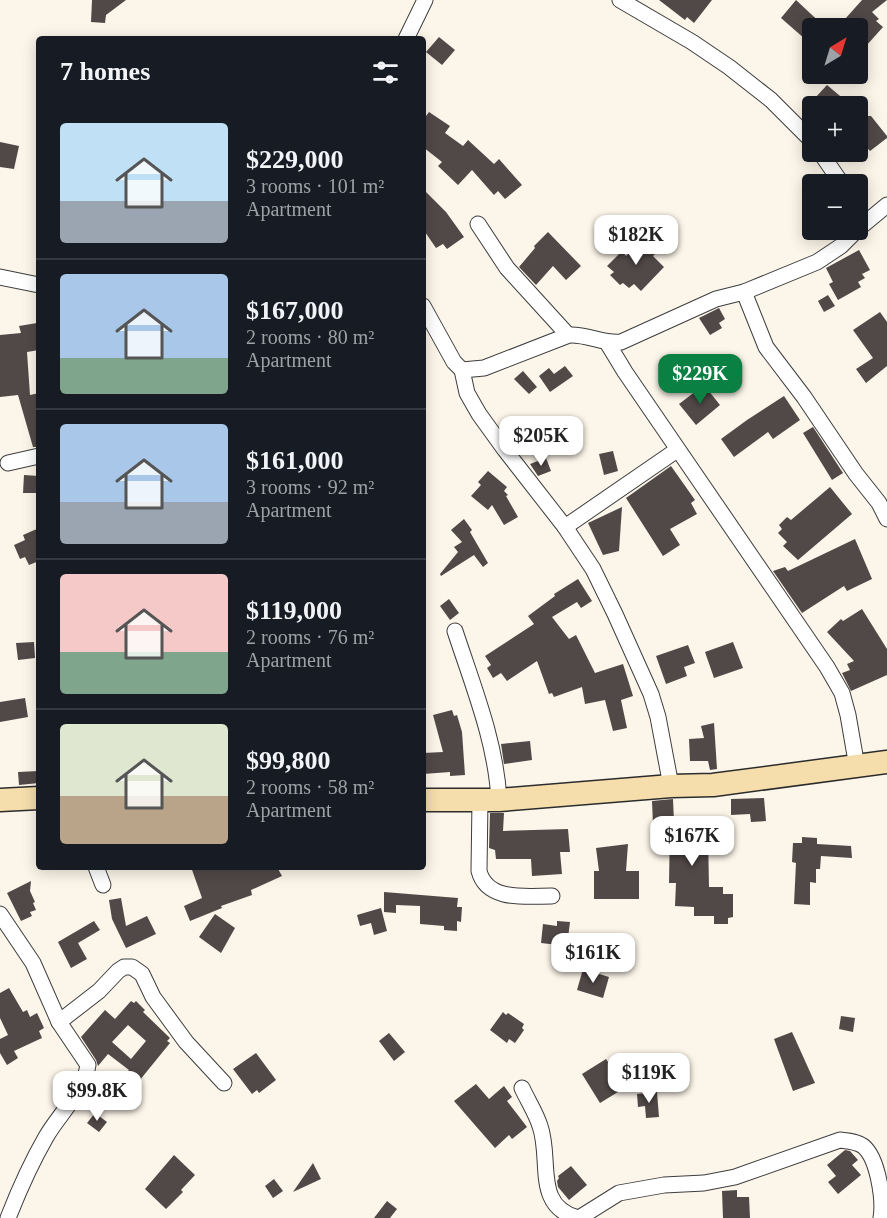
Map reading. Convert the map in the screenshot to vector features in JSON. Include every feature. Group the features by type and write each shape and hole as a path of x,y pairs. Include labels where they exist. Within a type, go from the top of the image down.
{"street":[{"path":"407,36 425,0"},
{"path":"620,0 692,42 729,67 771,100 802,131"},
{"path":"868,217 887,205"},
{"path":"478,224 507,268 568,335"},
{"path":"462,370 484,368 568,335 577,334 608,344 621,342 716,299 744,292 817,262 841,246 846,240"},
{"path":"0,277 36,284"},
{"path":"744,292 766,347 879,503 887,519"},
{"path":"426,311 454,362 462,370 467,393 479,414 565,527 593,569 651,694 658,717 671,786"},
{"path":"608,344 677,450 827,667 837,685 848,715 857,767"},
{"path":"565,527 677,450"},
{"path":"8,463 36,457"},
{"path":"455,631 498,775 490,800 479,871 481,879 489,888 510,896 552,896"},
{"path":"426,800 490,800 671,786 713,785 887,762"},
{"path":"0,800 36,798"},
{"path":"97,870 103,885"},
{"path":"0,914 33,963 59,1022 88,1065 87,1075 46,1138 19,1190 8,1218"},
{"path":"59,1022 99,991 118,971 124,967 132,967 142,974 164,1013 186,1042 224,1083"},
{"path":"522,1088 541,1127 548,1188 554,1205 561,1212 578,1218 619,1193 735,1177 840,1140 853,1141 864,1147 872,1162 880,1179 881,1218"}],"building":[{"path":"92,0 126,0 106,15 105,23 91,22"},
{"path":"659,0 712,0 694,23 687,17 685,20"},
{"path":"796,0 815,18 802,18 802,36 781,18"},
{"path":"862,0 887,0 872,12 879,19 876,21 883,27 868,44 868,18 846,18"},
{"path":"439,37 455,50 442,65 426,52"},
{"path":"827,85 840,96 817,96"},
{"path":"429,112 450,126 445,133 463,146 468,140 494,164 499,159 522,185 505,199 498,191 494,195 472,170 458,185 438,166 442,162 426,149 426,116"},
{"path":"868,116 871,116 887,136 870,151 868,149"},
{"path":"0,142 19,146 14,169 0,167"},
{"path":"426,192 446,212 464,237 447,249 443,244 436,248 426,233"},
{"path":"548,232 581,266 566,280 553,266 536,285 519,267 535,248 534,246"},
{"path":"643,239 657,252 653,256 664,267 641,291 634,284 629,288 623,283 620,285 610,275 614,272 607,266 622,251 626,256"},
{"path":"859,250 870,270 862,274 865,278 858,282 861,287 838,300 829,284 833,282 826,268"},
{"path":"828,295 835,306 824,312 818,301"},
{"path":"719,308 725,319 719,323 722,328 710,335 699,318"},
{"path":"880,312 887,322 887,366 866,383 856,369 873,358 853,330"},
{"path":"36,323 36,350 27,352 30,395 36,394 36,447 33,447 18,395 0,397 0,335 21,333 19,326"},
{"path":"565,366 573,376 550,392 539,376 549,368 554,374"},
{"path":"523,371 537,387 529,394 514,379"},
{"path":"704,385 720,405 696,425 679,404"},
{"path":"784,396 800,420 773,439 768,432 734,457 721,439"},
{"path":"813,427 843,473 832,480 803,433"},
{"path":"613,451 618,471 604,475 599,454"},
{"path":"546,458 551,471 538,476 530,464"},
{"path":"671,466 695,500 691,503 697,514 670,529 680,545 663,556 626,498"},
{"path":"488,471 507,487 504,491 518,517 504,525 492,505 488,510 471,496 481,485 478,482"},
{"path":"24,475 36,476 36,493 23,493"},
{"path":"830,487 852,514 798,560 783,546 787,542 778,533 782,529 779,525 787,517 791,520"},
{"path":"622,507 619,551 603,555 588,523"},
{"path":"464,519 488,563 483,567 474,555 441,576 440,574 458,552 454,547 462,542 451,530"},
{"path":"36,529 36,562 29,565 25,557 20,559 14,545 25,540 23,535"},
{"path":"855,539 872,579 847,591 844,586 802,613 773,571 785,567 788,571"},
{"path":"578,579 592,601 581,608 577,602 552,617 569,639 576,635 595,673 623,664 633,696 621,700 627,728 613,731 605,700 585,704 582,687 554,697 552,693 549,694 537,661 507,681 501,673 493,678 487,668 491,665 485,656 534,624 528,616 555,596 554,594"},
{"path":"449,599 459,613 450,620 440,606"},
{"path":"862,609 887,649 887,675 851,691 842,673 850,670 847,664 854,661 827,632 841,619 843,621"},
{"path":"34,642 35,658 18,660 16,643"},
{"path":"733,642 743,668 714,678 705,652"},
{"path":"688,645 695,663 684,667 687,676 666,684 656,656"},
{"path":"25,698 28,717 0,722 0,702"},
{"path":"452,710 454,716 457,715 462,732 465,775 450,776 450,772 426,774 426,753 443,752 433,715"},
{"path":"714,723 717,769 710,770 708,761 690,761 689,739 704,738 701,726"},
{"path":"530,741 532,760 504,764 501,744"},
{"path":"36,771 36,783 19,785 18,772"},
{"path":"764,798 766,821 751,822 750,814 731,815 731,799"},
{"path":"673,799 674,822 695,822 695,831 702,831 702,835 708,835 709,887 723,887 723,894 733,894 733,917 728,918 728,924 714,924 714,916 694,916 694,907 675,906 676,883 669,883 670,825 653,825 652,801"},
{"path":"490,813 504,813 503,831 568,829 570,852 560,852 562,874 532,876 531,859 496,859 495,850 489,848"},
{"path":"802,837 817,838 817,844 851,846 852,858 821,856 820,869 816,869 816,883 810,882 810,905 794,904 796,863 792,862 793,843 802,843"},
{"path":"628,844 626,871 639,871 639,899 594,899 594,871 599,871 596,848"},
{"path":"192,870 279,870 282,876 251,890 252,895 221,906 222,908 190,921 184,906 202,898"},
{"path":"31,881 30,891 36,910 30,912 32,916 21,921 7,893"},
{"path":"384,892 458,898 457,907 462,907 461,922 457,921 457,931 444,930 444,926 420,924 420,906 396,905 396,913 384,912"},
{"path":"121,898 126,926 147,916 156,934 126,948 112,919 109,900"},
{"path":"381,908 387,931 374,935 371,923 360,926 357,915"},
{"path":"215,914 235,928 221,953 199,937"},
{"path":"94,921 100,930 78,943 87,959 71,968 58,942"},
{"path":"557,921 570,922 567,946 541,943 543,924 557,926"},
{"path":"583,969 609,977 603,998 577,990"},
{"path":"9,988 23,1012 27,1010 30,1017 37,1013 44,1028 39,1031 42,1038 14,1051 18,1058 7,1065 0,1053 0,1039 8,1035 0,1018 0,993"},
{"path":"131,1001 134,1003 136,1001 145,1010 143,1012 170,1038 167,1041 170,1043 135,1086 124,1076 129,1070 108,1054 98,1066 81,1037 105,1010 115,1019","holes":["128,1025 146,1041 131,1059 112,1042"]},
{"path":"503,1012 524,1024 522,1028 524,1030 515,1043 509,1039 507,1043 490,1030"},
{"path":"841,1016 855,1018 853,1032 839,1029"},
{"path":"792,1032 815,1083 793,1091 774,1039"},
{"path":"389,1033 405,1052 394,1061 379,1041"},
{"path":"256,1053 276,1080 259,1093 257,1090 252,1094 233,1069"},
{"path":"606,1059 616,1074 610,1078 618,1092 600,1103 582,1074"},
{"path":"661,1070 679,1070 680,1087 662,1088"},
{"path":"476,1084 489,1099 504,1086 512,1097 507,1101 527,1127 512,1139 509,1135 495,1148 454,1101"},
{"path":"657,1092 659,1117 646,1118 645,1106 638,1107 637,1094"},
{"path":"95,1113 107,1122 99,1132 87,1123"},
{"path":"845,1150 850,1151 858,1160 852,1165 861,1175 838,1194 828,1182 836,1176 827,1165"},
{"path":"174,1155 195,1175 181,1190 183,1192 166,1209 145,1189"},
{"path":"313,1163 321,1179 293,1192"},
{"path":"571,1166 587,1185 569,1200 558,1187 557,1181 558,1176"},
{"path":"274,1179 283,1191 273,1198 265,1186"},
{"path":"737,1190 737,1197 749,1197 750,1218 723,1218 722,1191"},
{"path":"387,1201 397,1209 390,1218 374,1218"}]}
